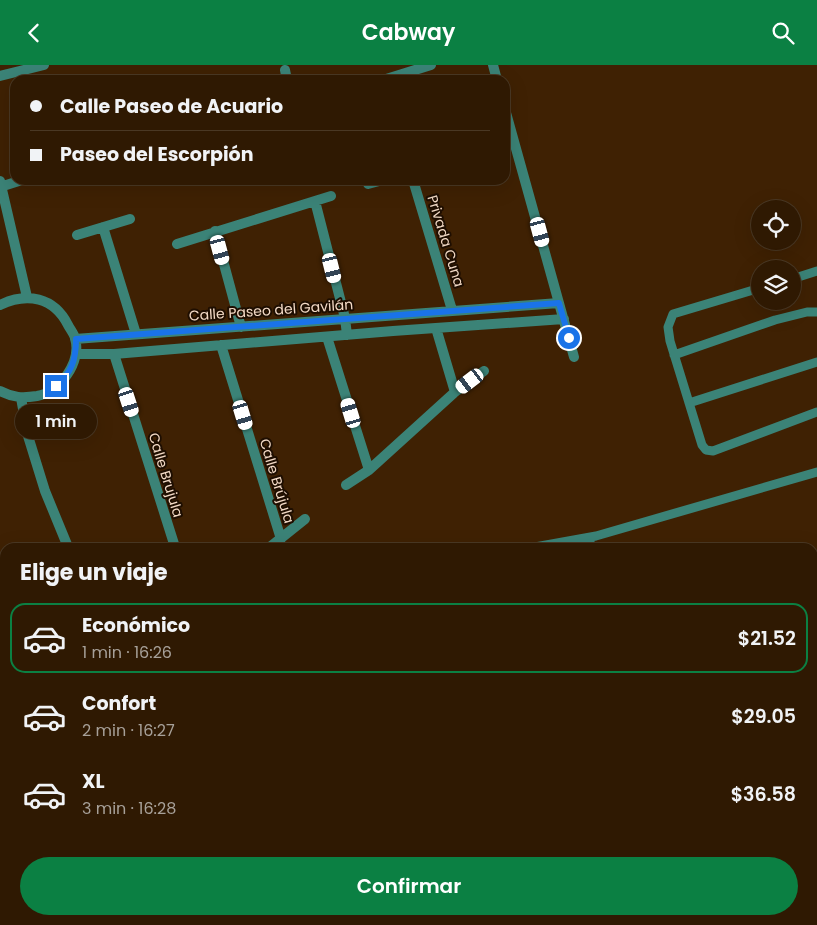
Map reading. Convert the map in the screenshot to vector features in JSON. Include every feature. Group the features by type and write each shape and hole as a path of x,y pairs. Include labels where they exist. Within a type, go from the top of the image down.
{"street":[{"path":"0,76 44,65"},
{"path":"399,75 431,65"},
{"path":"510,127 574,357"},
{"path":"1,185 27,297"},
{"name":"Privada Cuna","path":"414,185 452,310"},
{"path":"177,244 331,196"},
{"path":"315,201 345,318 347,335"},
{"path":"77,235 130,219"},
{"path":"103,227 136,334"},
{"path":"215,231 241,327"},
{"path":"0,305 11,300 27,297 46,302 62,313 76,339 76,354 66,378 46,394 21,398 0,391"},
{"name":"Calle Paseo del Gavilán","path":"76,339 559,303"},
{"path":"76,354 114,354 564,319"},
{"path":"436,328 455,392"},
{"path":"327,337 369,470"},
{"name":"Calle Brújula","path":"221,345 281,539"},
{"name":"Calle Brujula","path":"114,354 173,543"},
{"path":"346,485 369,470 455,392 484,371"},
{"path":"21,398 31,445 45,491 66,543"},
{"name":"Calle Brújula","path":"276,543 306,519"}],"lane":[{"path":"801,276 817,271"},
{"path":"751,291 673,314 668,327 674,355 702,445 706,450 713,451 817,412"},
{"path":"674,355 775,320 807,312 817,312"},
{"path":"689,403 817,361"},
{"path":"558,543 596,536 817,472"},
{"path":"584,543 596,536"}],"route":[{"path":"56,386 66,378 76,354 76,339 559,303 569,338"}]}
